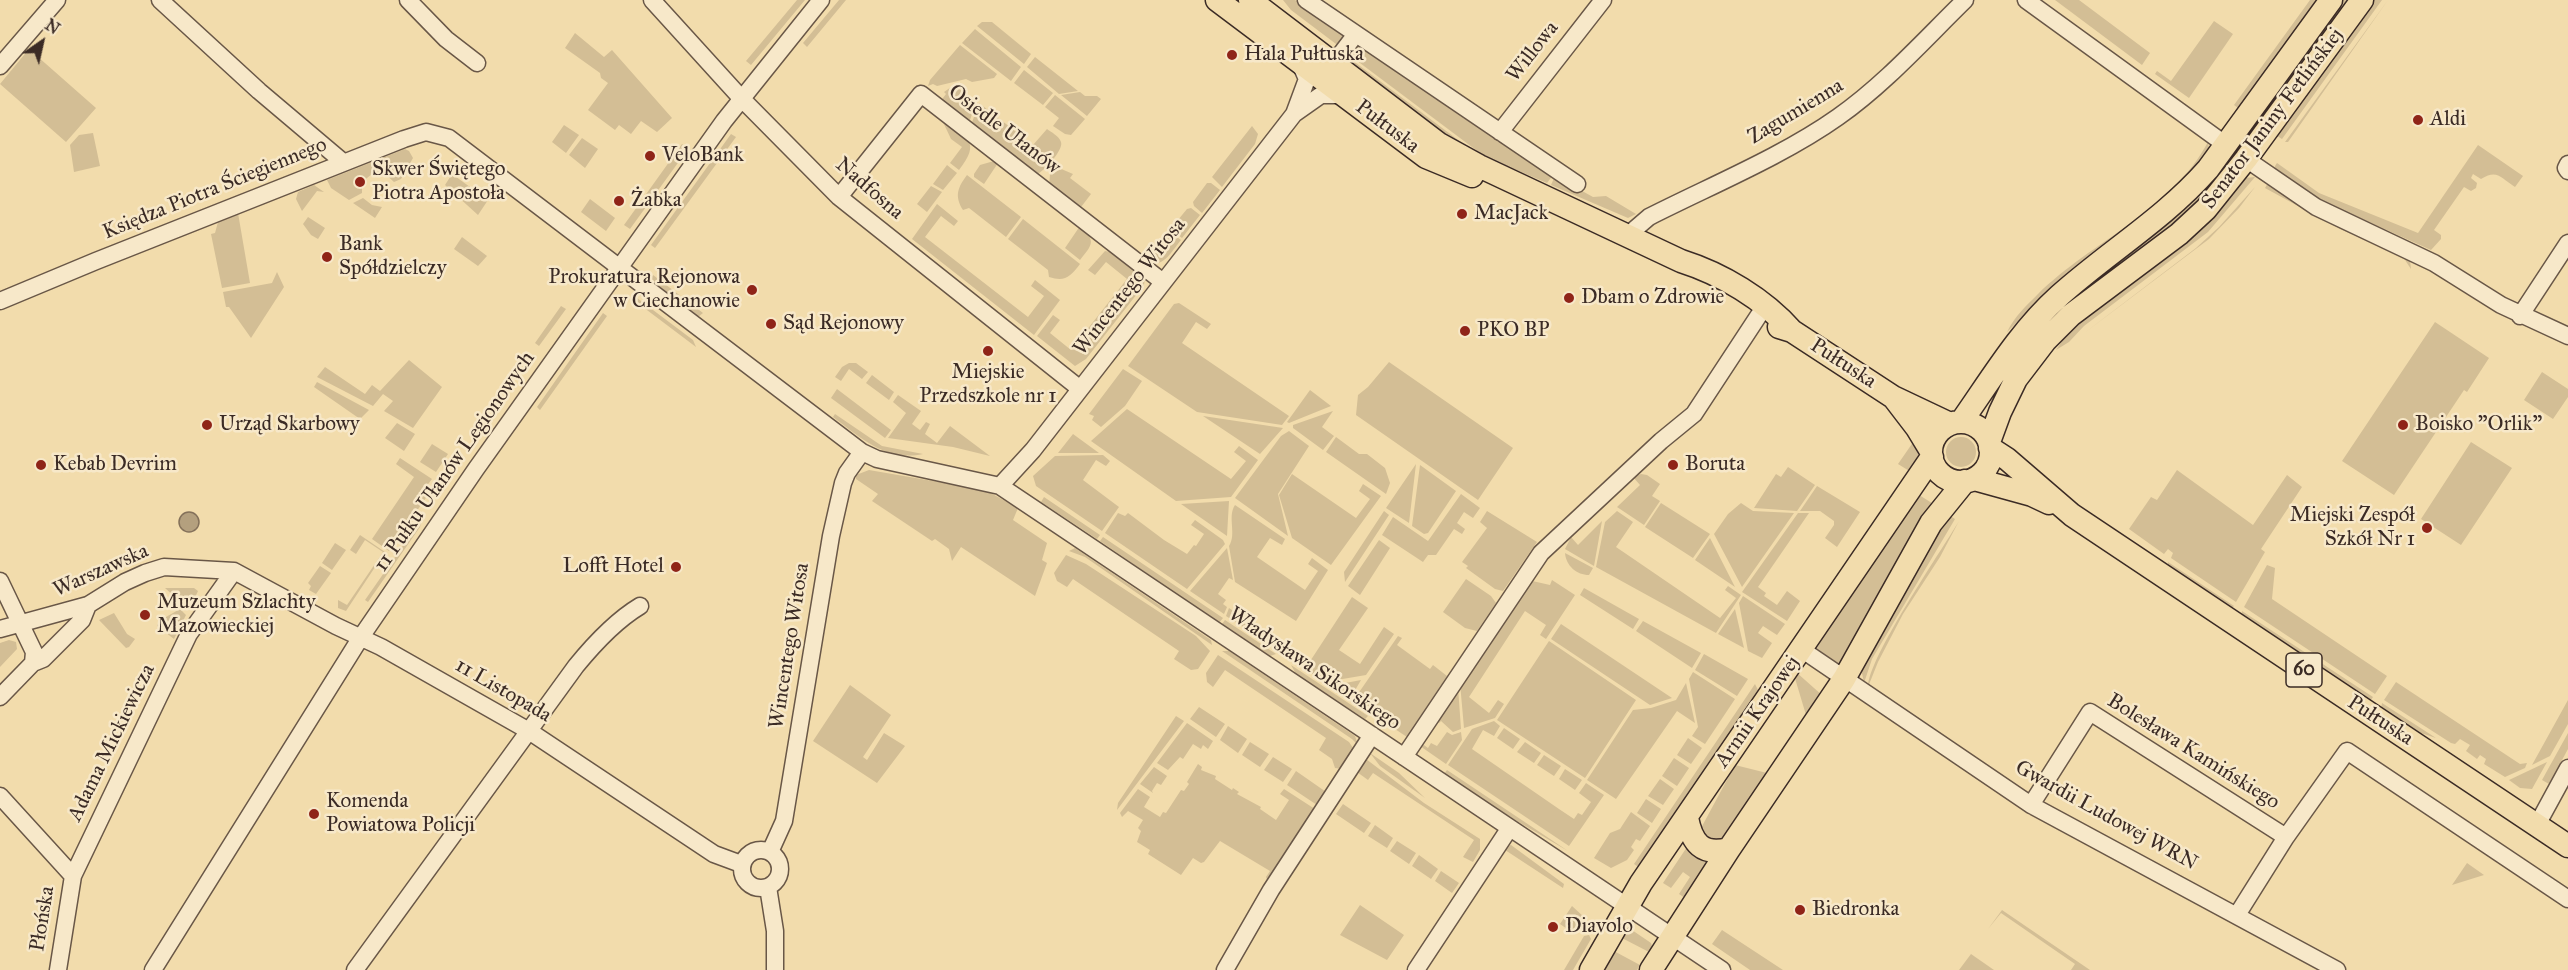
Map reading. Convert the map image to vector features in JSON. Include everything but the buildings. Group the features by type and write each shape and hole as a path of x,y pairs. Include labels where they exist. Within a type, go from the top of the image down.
{"main road":[{"name":"Pułtuska","path":"1250,0 1439,144 1479,166 1578,213 1681,261 1709,270 1780,317 1792,331"},
{"name":"Senator Janiny Fetlińskiej","path":"1956,423 2027,328 2059,296 2186,193 2226,145 2331,0"},
{"name":"Senator Janiny Fetlińskiej","path":"1990,445 2000,412 2016,379 2045,341 2071,315 2191,223 2227,185 2362,0"},
{"name":"Pułtuska","path":"1221,1 1426,157 1527,199 1578,213"},
{"name":"Pułtuska","path":"1681,261 1702,280 1775,325 1792,331 1893,397 1956,423"},
{"name":"Pułtuska","path":"1893,397 1917,428 1931,454"},
{"path":"1651,970 1729,849 1844,679 1931,523 1969,480 1980,475 1989,463 1990,445 1981,430 1956,423 1935,437 1931,454 1934,465 1944,476 1950,480 1969,480"},
{"name":"Pułtuska","path":"1990,445 2072,514 2568,846"},
{"name":"Armii Krajowej","path":"1590,970 1627,906 1931,454"},
{"name":"Pułtuska","path":"1969,480 2032,495 2072,514"},
{"path":"1687,818 1693,838 1703,848 1712,852 1729,849"}],"street":[{"path":"0,66 57,0"},
{"path":"160,0 259,91 343,162"},
{"path":"408,0 446,39 477,63"},
{"name":"Nadfosna","path":"652,0 741,98 839,197 1079,388"},
{"name":"11 Pułku Ułanów Legionowych","path":"153,970 362,638 476,469 741,98 821,0"},
{"path":"1270,0 1282,26"},
{"path":"1306,0 1577,184"},
{"name":"Willowa","path":"1500,132 1603,0"},
{"name":"Zagumienna","path":"1631,236 1635,229 1649,217 1810,136 1838,117 1875,88 1965,0"},
{"path":"2026,0 2226,145"},
{"path":"1333,64 1356,34"},
{"name":"Wincentego Witosa","path":"1294,114 1307,79 1299,61"},
{"name":"Osiedle Ułanów","path":"839,197 921,94 1163,282"},
{"name":"Wincentego Witosa","path":"1000,486 1033,450 1294,114 1321,95 1345,95"},
{"name":"Księdza Piotra Ściegiennego","path":"0,302 343,162 426,132 449,138"},
{"name":"Władysława Sikorskiego","path":"449,138 862,452 877,459 1000,486 1722,970"},
{"path":"2246,159 2316,207 2434,263 2520,316 2568,336"},
{"path":"2568,164 2566,168 2568,171"},
{"path":"2520,316 2568,243"},
{"path":"1404,757 1541,553 1661,441 1694,414 1759,315"},
{"name":"Wincentego Witosa","path":"770,852 784,821 820,600 843,483 847,472 862,452"},
{"name":"Warszawska","path":"0,629 88,605 125,582 164,567 234,571"},
{"name":"11 Listopada","path":"234,571 362,638 529,731 714,854 741,864"},
{"name":"Adama Mickiewicza","path":"73,876 189,634 234,571"},
{"path":"0,582 34,652 33,663"},
{"path":"0,697 33,663 42,659 82,620 88,605"},
{"path":"355,970 593,645 629,612 640,606"},
{"name":"Gwardii Ludowej WRN","path":"1801,649 2031,805 2337,970"},
{"name":"Bolesława Kamińskiego","path":"2031,805 2090,712 2286,837 2238,915"},
{"path":"1225,970 1271,890 1372,735"},
{"path":"2286,837 2346,751 2568,899"},
{"path":"2537,825 2568,768"},
{"path":"0,796 73,876"},
{"path":"1416,970 1509,829"},
{"path":"760,849 770,852 780,865 776,881 768,887 758,888 747,883 741,873 741,864 749,852 760,849"},
{"name":"Płońska","path":"58,970 73,876"},
{"path":"768,887 774,931 775,970"}],"shaded area":[{"path":"797,0 805,0 751,65 746,61"},
{"path":"839,0 846,0 807,47 803,43"},
{"path":"1283,0 1295,0 1342,32 1345,37 1340,47 1291,10"},
{"path":"2055,0 2079,0 2150,53 2142,65"},
{"path":"2310,0 2322,0 2242,111 2234,105"},
{"path":"2340,0 2352,0 2262,125 2254,120"},
{"path":"2371,0 2382,0 2282,139 2274,134"},
{"path":"2388,0 2288,142 2285,142"},
{"path":"2214,21 2233,34 2189,98 2155,74 2157,71 2171,81"},
{"path":"982,22 992,22 1031,54 1024,64 977,26"},
{"path":"975,29 1021,67 1011,81 962,43"},
{"path":"575,33 604,57 612,50 672,118 657,132 641,121 631,134 619,125 615,130 588,110 608,83 601,78 600,73 565,48"},
{"path":"960,45 997,74 994,78 972,82 966,79 928,86 930,80"},
{"path":"1359,46 1553,175 1547,183 1484,156 1350,55"},
{"path":"29,49 96,108 66,142 0,84"},
{"path":"1035,57 1078,91 1059,94 1027,67"},
{"path":"1348,57 1482,158 1616,218 1483,163 1347,61"},
{"path":"1024,70 1053,93 1043,105 1014,83"},
{"path":"954,85 976,102 968,126 940,102 946,94 944,92"},
{"path":"1080,92 1085,96 1097,96 1101,99 1087,116 1061,95"},
{"path":"1055,95 1085,119 1071,135 1053,126 1059,118 1045,107"},
{"path":"979,103 1033,145 1047,129 1061,142 1056,155 1036,175 970,128"},
{"path":"944,120 960,131 969,141 969,153 959,170 950,163 962,147 951,139"},
{"path":"564,125 579,135 566,153 552,142"},
{"path":"1252,126 1258,134 1255,144 1222,187 1212,177"},
{"path":"2249,127 2256,132 2227,174 1995,403 1987,398 2036,330"},
{"path":"93,133 100,166 74,172 70,145 79,135"},
{"path":"731,134 736,137 655,248 651,245"},
{"path":"582,138 598,149 585,168 569,155"},
{"path":"2208,142 2209,149 2203,165 2007,332 2025,307 2059,275 2129,224 2173,187 2192,166"},
{"path":"682,144 688,149 630,229 624,225"},
{"path":"2478,145 2523,176 2515,187 2495,174 2481,179 2473,174 2471,178 2477,183 2476,188 2471,191 2464,187 2434,230 2441,235 2441,239 2431,250 2325,202 2275,169 2277,163 2319,193 2418,233"},
{"path":"405,149 413,158 401,179 394,182 384,173 372,174 362,182 362,193 349,200 331,188 327,180"},
{"path":"994,161 998,163 984,184 974,177 980,165"},
{"path":"947,165 957,173 943,190 933,184"},
{"path":"1059,168 1073,174 1070,178 1091,194 1078,211 1049,187 1050,174"},
{"path":"452,174 488,200 478,215 445,185"},
{"path":"967,175 1021,217 1006,237 969,208 963,210 958,192"},
{"path":"1555,176 1593,197 1606,196 1636,214 1628,218 1551,185"},
{"path":"2255,177 2208,232 2056,350 2075,322 2244,178"},
{"path":"1207,183 1211,183 1220,190 1202,213 1193,202"},
{"path":"2268,183 2317,216 2404,255 2410,261 2411,269 2403,257 2340,229 2265,188"},
{"path":"314,185 324,192 317,191 302,211 296,199 298,192"},
{"path":"931,186 942,192 927,212 917,204"},
{"path":"2255,187 2239,208 2209,239 2083,334 2196,248 2219,227"},
{"path":"363,198 372,205 382,207 375,218 353,203"},
{"path":"590,199 615,218 606,231 581,212"},
{"path":"937,204 958,221 954,226 941,216 925,237 1028,317 1044,296 1031,286 1035,280 1060,300 1034,335 912,239"},
{"path":"1191,208 1200,215 1182,238 1173,231 1173,226 1187,209"},
{"path":"238,213 250,283 222,288 211,234 215,233 218,222"},
{"path":"308,217 325,228 318,239 311,235 303,224"},
{"path":"1023,219 1080,264 1070,275 1063,279 1049,277 1048,270 1008,239"},
{"path":"1080,226 1091,239 1091,243 1080,260 1065,248"},
{"path":"1167,233 1181,240 1170,255 1157,263 1146,260"},
{"path":"462,237 487,256 478,266 454,249"},
{"path":"1105,251 1115,253 1145,278 1144,285 1086,359 1075,366 1037,336 1053,315 1060,320 1050,333 1071,350 1127,279 1106,262 1095,275 1088,270"},
{"path":"277,272 284,287 251,338 229,307 226,307 223,292 272,283"},
{"path":"653,275 703,313 698,317 650,279"},
{"path":"637,298 693,340 696,347 635,301"},
{"path":"1179,303 1211,324 1207,329 1196,322 1182,343 1289,416 1282,425 1197,412 1128,366 1174,304"},
{"path":"561,306 566,309 539,346 535,343"},
{"path":"603,313 607,316 540,410 537,407"},
{"name":"Boisko \"Orlik\"","path":"2435,322 2489,358 2467,392 2464,390 2394,495 2342,461"},
{"path":"409,360 442,387 413,428 384,411 393,401 383,394 373,406 317,377 325,367 365,394 372,385 380,391"},
{"path":"1389,362 1513,448 1478,500 1356,415 1358,395 1368,387"},
{"path":"849,363 856,363 868,372 862,379 849,369 841,381 835,377 842,367"},
{"path":"1123,369 1142,381 1125,406 1101,427 1092,420 1094,416 1089,414"},
{"path":"2542,372 2568,389 2568,397 2553,419 2524,400"},
{"path":"872,375 894,392 889,400 866,383"},
{"path":"317,382 369,410 360,419 314,387"},
{"path":"837,389 891,430 885,438 831,398"},
{"path":"1310,390 1331,406 1287,422"},
{"path":"898,395 921,411 912,424 920,430 926,422 930,424 925,434 937,443 950,426 990,456 953,447 888,438 906,413 893,402"},
{"path":"1127,409 1231,479 1246,461 1234,452 1239,446 1258,460 1231,497 1176,501 1091,441"},
{"path":"1333,411 1322,427 1334,436 1323,450 1293,428 1293,425"},
{"path":"835,414 882,446 923,454 897,455 875,446 833,417"},
{"path":"1203,416 1283,428 1260,454"},
{"path":"397,423 415,434 404,451 385,438"},
{"path":"1289,431 1309,446 1278,494 1288,536 1235,498 1281,436"},
{"path":"1073,434 1099,453 1058,453"},
{"path":"1336,437 1359,454 1367,454 1385,468 1390,483 1386,494 1326,452"},
{"path":"1961,437 1967,438 1975,446 1975,458 1967,466 1961,467 1955,466 1947,458 1946,452 1947,446 1955,438"},
{"path":"1916,438 1919,454 1911,472 1898,464"},
{"path":"2471,442 2512,468 2461,545 2421,519"},
{"path":"432,444 448,454 436,472 420,462"},
{"path":"1103,455 1110,461 1106,466 1096,460 1083,480 1119,507 1102,531 1036,486 1033,476 1055,456"},
{"path":"400,458 432,479 425,488 430,492 389,551 372,539 414,477 396,464"},
{"path":"1416,464 1409,523 1386,508"},
{"path":"1420,465 1456,491 1428,533 1424,534 1412,526"},
{"path":"1788,467 1815,485 1797,511 1754,508 1776,474 1781,477"},
{"path":"869,470 985,490 1018,508 1013,520 1047,543 1042,560 1047,563 1035,596 961,547 952,561 949,549 935,539 932,541 872,501 878,494 856,479 856,475"},
{"path":"2177,470 2253,525 2287,475 2302,487 2261,549 2265,552 2236,602 2171,558 2173,553 2168,549 2164,554 2129,529 2151,497 2157,500"},
{"path":"1292,474 1356,518 1370,499 1359,491 1363,484 1381,496 1331,565 1292,538 1279,495"},
{"path":"1641,474 1647,475 1660,484 1652,496 1660,501 1644,525 1617,507 1640,485 1633,477"},
{"path":"1817,486 1860,512 1837,547 1825,538 1834,525 1834,521 1820,511 1800,511"},
{"path":"1916,493 1935,505 1839,666 1815,650 1815,646"},
{"path":"1461,494 1480,508 1473,518 1464,512 1457,523 1465,529 1462,534 1454,529 1436,555 1428,555 1423,562 1382,535 1393,517 1428,541"},
{"path":"1044,497 1100,535 1097,539 1041,502"},
{"path":"1229,501 1227,536 1181,504"},
{"path":"1661,503 1710,534 1693,558 1645,527"},
{"path":"1741,503 1753,511 1794,513 1742,587 1714,534 1728,514"},
{"path":"1235,505 1285,539 1282,545 1270,538 1257,557 1305,590 1318,571 1308,564 1312,558 1328,570 1296,621 1235,582 1229,546"},
{"path":"1384,511 1389,515 1345,582 1344,572"},
{"path":"1487,511 1537,542 1503,591 1495,589 1466,568 1468,566 1462,562 1487,528 1480,522"},
{"path":"1617,511 1633,522 1616,547 1720,618 1736,598 1725,590 1728,586 1741,595 1716,633 1596,567 1605,522"},
{"path":"189,512 196,515 199,522 196,529 189,532 182,529 179,522 182,515"},
{"path":"1118,513 1125,516 1128,513 1187,554 1204,534 1191,525 1195,520 1223,540 1225,544 1187,589 1105,533"},
{"path":"1798,513 1809,513 1758,587 1766,593 1764,596 1777,605 1787,591 1800,601 1787,621 1742,592"},
{"path":"1947,514 1955,519 1872,659 1864,683 1861,668"},
{"path":"423,517 420,527 368,602 365,600"},
{"path":"1602,521 1594,566 1565,549 1571,537 1578,545"},
{"path":"1959,521 1940,557 1903,614 1868,687 1871,673 1892,630"},
{"path":"360,535 385,552 346,611 338,608 338,600 347,605 383,552 365,540 356,554 350,550"},
{"path":"1103,537 1223,618 1219,623 1100,541"},
{"path":"1710,538 1735,587 1695,560"},
{"path":"1379,540 1390,548 1360,595 1348,586"},
{"path":"335,543 346,550 332,570 322,563"},
{"path":"1075,548 1211,640 1212,645 1085,557 1069,551"},
{"path":"1227,548 1233,580 1229,578 1218,594 1226,600 1223,604 1227,607 1224,614 1190,591"},
{"path":"1565,553 1593,568 1589,575 1573,569 1567,562"},
{"path":"1066,555 1086,564 1196,636 1210,651 1198,669 1191,670 1174,659 1179,651 1073,579 1067,587 1057,581 1054,573"},
{"path":"2168,562 2234,606 2229,609 2168,568"},
{"path":"2267,565 2275,568 2272,599 2387,676 2375,694 2244,607"},
{"path":"320,566 331,573 316,594 309,590 311,586 308,583"},
{"path":"1466,579 1491,596 1496,603 1477,631 1465,628 1443,612"},
{"path":"1528,580 1550,585 1552,580 1575,595 1546,639 1540,635 1546,625 1525,611 1469,697 1489,713 1498,700 1504,704 1495,718 1464,728 1460,683"},
{"path":"165,588 194,588 198,591 189,610"},
{"path":"1584,588 1639,619 1633,629 1580,595"},
{"path":"1743,596 1785,624 1777,635 1763,626 1758,633 1772,643 1762,658 1748,651 1739,603"},
{"path":"1352,597 1368,608 1339,650 1360,664 1384,627 1394,634 1366,675 1325,682 1305,669"},
{"path":"1229,608 1268,635 1271,632 1280,651 1226,616"},
{"path":"180,609 186,615 174,639 157,626 159,621"},
{"path":"1735,609 1744,648 1718,634"},
{"path":"2242,611 2373,697 2371,700 2367,701 2241,617"},
{"path":"114,613 127,634 135,639 129,647 126,648 99,620"},
{"path":"1225,620 1276,654 1270,656 1265,653 1222,624"},
{"path":"1643,621 1701,653 1692,668 1636,631"},
{"path":"1561,624 1672,698 1650,705 1551,639"},
{"path":"1398,636 1402,638 1397,645 1430,669 1433,665 1447,676 1407,737 1353,701"},
{"path":"9,640 16,642 17,649 0,667 0,643"},
{"path":"1549,641 1636,700 1585,778 1497,720"},
{"path":"1222,651 1229,651 1355,736 1358,745 1352,739"},
{"path":"1704,654 1748,679 1737,696 1695,670"},
{"path":"1218,655 1349,742 1355,751 1342,769 1335,768 1332,759 1319,750 1326,738 1225,670 1213,687 1207,682 1206,673"},
{"path":"1291,665 1368,716 1365,719 1296,674"},
{"path":"1693,672 1735,699 1705,744 1692,736 1698,727 1689,679"},
{"path":"1796,672 1823,696 1727,838 1714,845 1700,830 1735,765 1767,773 1806,715 1794,675"},
{"path":"1361,680 1350,699 1330,686"},
{"path":"2396,682 2520,764 2527,763 2525,768 2505,777 2484,764 2486,759 2480,755 2477,759 2466,751 2470,745 2460,739 2455,744 2451,743 2384,700"},
{"path":"1686,683 1695,723 1677,711 1616,799 1587,780 1633,710 1651,708 1676,700"},
{"path":"1755,684 1759,692 1643,870 1634,864"},
{"path":"850,685 891,715 863,757 867,760 884,733 905,746 877,783 813,741"},
{"path":"1458,687 1461,729 1453,732 1441,721 1439,723 1436,721"},
{"path":"2568,700 2568,724 2550,756 2532,765"},
{"path":"2382,703 2436,738 2415,731 2381,709"},
{"path":"1199,707 1225,724 1216,737 1190,719"},
{"path":"1176,716 1184,721 1117,810 1118,803"},
{"path":"1494,721 1500,726 1494,736 1483,730 1472,749 1559,809 1574,819 1578,813 1582,815 1591,802 1579,793 1586,783 1604,795 1569,846 1448,765 1472,729"},
{"path":"1187,723 1213,741 1208,749 1203,745 1201,749 1193,744 1183,759 1180,757 1168,770 1157,763"},
{"path":"1228,726 1247,739 1238,753 1220,740"},
{"path":"1504,728 1520,739 1513,749 1497,738"},
{"path":"1447,732 1452,735 1461,732 1462,740 1446,764 1420,746 1421,743 1428,748 1431,743 1437,746"},
{"path":"2568,733 2568,749 2549,784 2542,780"},
{"path":"1688,738 1702,748 1691,764 1677,755"},
{"path":"1250,742 1269,754 1260,767 1242,755"},
{"path":"1525,742 1541,753 1534,763 1517,752"},
{"path":"1370,753 1399,773 1425,798 1380,766"},
{"path":"1544,755 1561,766 1554,776 1537,765"},
{"path":"1273,757 1292,769 1283,782 1264,770"},
{"path":"1674,758 1689,768 1677,786 1662,776"},
{"path":"1366,759 1424,803 1480,839 1480,850 1473,862 1463,857 1474,840 1373,773 1368,780 1357,772"},
{"path":"2547,762 2532,789 2520,788 2509,780"},
{"path":"1198,764 1202,767 1201,770 1216,776 1215,779 1239,792 1237,794 1261,807 1260,809 1276,820 1289,800 1280,794 1284,789 1318,811 1268,882 1266,877 1270,871 1220,841 1204,862 1201,863 1193,858 1181,875 1148,854 1150,850 1137,842 1141,831 1138,828 1143,820 1128,811 1122,817 1120,813 1138,789 1150,797 1144,807 1160,817 1163,812 1166,813 1181,790 1184,791 1189,784 1187,782"},
{"path":"1154,767 1167,776 1161,785 1157,783 1153,793 1140,784"},
{"path":"1565,769 1582,780 1575,790 1559,779"},
{"path":"1447,770 1568,851 1444,774"},
{"path":"1296,771 1329,794 1320,807 1287,785"},
{"path":"1660,779 1674,789 1663,805 1648,796"},
{"path":"1646,799 1661,809 1652,823 1637,813"},
{"path":"1343,804 1371,823 1364,833 1336,814"},
{"path":"1631,812 1650,826 1640,841 1636,839 1631,847 1634,850 1627,860 1611,868 1594,858 1610,833 1620,829"},
{"path":"1375,825 1393,838 1387,848 1368,836"},
{"path":"1397,841 1416,853 1409,864 1390,851"},
{"path":"1689,844 1713,861 1688,900 1679,894 1690,877 1683,872 1671,888 1663,883"},
{"path":"1511,845 1564,884 1563,888 1502,848"},
{"path":"1419,855 1438,869 1431,879 1412,866"},
{"path":"2467,863 2484,875 2452,885"},
{"path":"1441,871 1459,883 1452,893 1435,881"},
{"path":"1360,905 1404,935 1387,960 1340,935"},
{"path":"1572,906 1584,917 1573,933 1560,924"},
{"path":"2002,910 2090,970 2071,970 2075,964 2001,913 1988,929"},
{"path":"1625,928 1629,928 1651,943 1649,952 1620,937"},
{"path":"1722,930 1783,970 1750,970 1712,944"},
{"path":"1589,935 1591,939 1573,970 1564,970 1584,936"},
{"path":"1612,950 1640,965 1637,970 1601,970"},
{"path":"1971,954 1994,970 1959,970"}],"place":[{"name":"Hala Pułtuska","path":"1232,55"},
{"name":"Aldi","path":"2418,120"},
{"name":"VeloBank","path":"650,156"},
{"name":"Skwer Świętego Piotra Apostoła","path":"360,182"},
{"name":"Żabka","path":"619,201"},
{"name":"MacJack","path":"1462,214"},
{"name":"Bank Spółdzielczy","path":"327,257"},
{"name":"Prokuratura Rejonowa w Ciechanowie","path":"752,290"},
{"name":"Dbam o Zdrowie","path":"1569,298"},
{"name":"Sąd Rejonowy","path":"771,324"},
{"name":"PKO BP","path":"1465,331"},
{"name":"Miejskie Przedszkole nr 1","path":"988,351"},
{"name":"Urząd Skarbowy","path":"207,425"},
{"name":"Boisko \"Orlik\"","path":"2403,425"},
{"name":"Kebab Devrim","path":"41,465"},
{"name":"Boruta","path":"1673,465"},
{"name":"Miejski Zespół Szkół Nr 1","path":"2427,528"},
{"name":"Lofft Hotel","path":"676,567"},
{"name":"Muzeum Szlachty Mazowieckiej","path":"145,615"},
{"name":"Komenda Powiatowa Policji","path":"314,814"},
{"name":"Biedronka","path":"1800,910"},
{"name":"Diavolo","path":"1553,927"}]}
